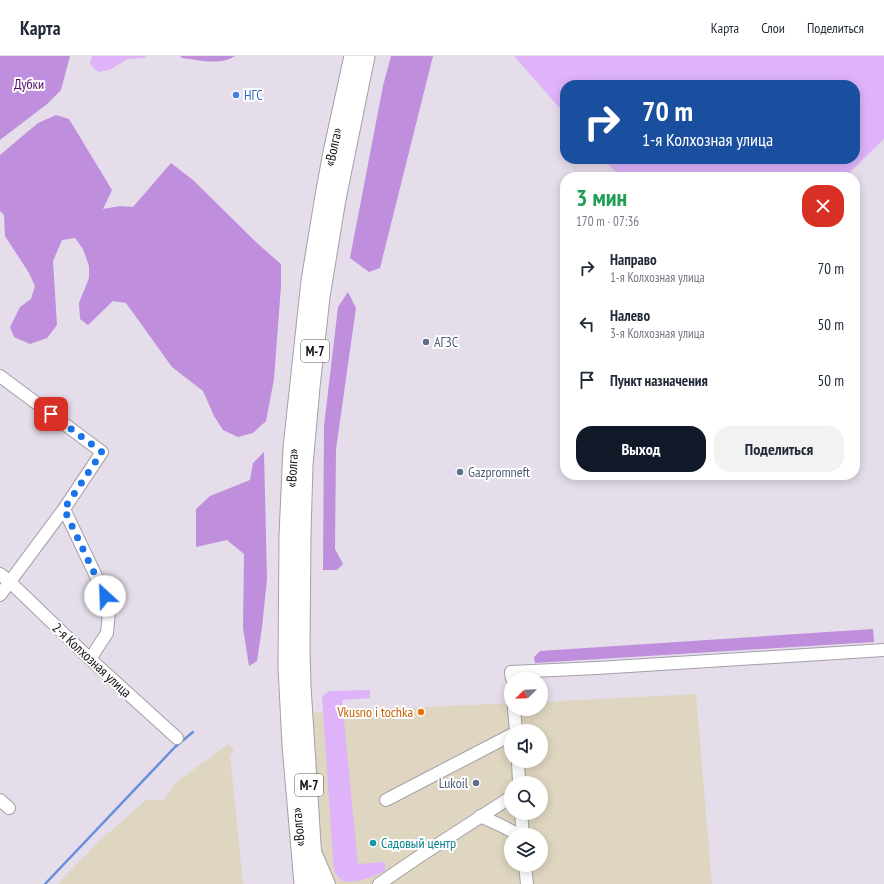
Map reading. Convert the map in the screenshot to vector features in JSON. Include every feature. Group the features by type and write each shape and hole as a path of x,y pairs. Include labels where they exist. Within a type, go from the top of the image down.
{"highway":[{"name":"«Волга»","path":"303,884 291,745 287,667 288,536 292,448 310,281 326,181 353,56"},
{"name":"«Волга»","path":"316,884 302,686 302,533 304,465 321,297 337,198 366,56"}],"street":[{"path":"0,376 102,452 64,509 5,578 0,595"},
{"path":"64,509 105,596 109,612 107,633 90,659"},
{"name":"2-я Колхозная улица","path":"5,578 90,659 177,738"},
{"path":"511,672 884,650"},
{"path":"386,800 504,739"},
{"path":"379,884 504,801"},
{"path":"480,816 507,828"},
{"path":"312,844 329,884"},
{"path":"525,872 526,884"}],"shaded area":[{"path":"92,56 147,56 143,58 128,59 109,70 98,72 90,64"},
{"path":"514,56 884,56 884,139 860,162 860,80 560,80 560,108"},
{"path":"608,164 858,164 850,172 616,172"},
{"path":"370,690 370,698 342,700 358,864 385,862 385,871 375,876 347,882 342,881 334,871 322,697 329,691"},
{"path":"696,694 712,884 321,884 306,713 504,703 504,716 548,716 548,702"},
{"path":"228,744 234,750 230,756 243,884 58,884 96,844 146,800 164,800 175,783"}],"green space":[{"name":"Дубки","path":"0,56 70,56 61,90 47,104 0,140"},
{"path":"180,56 235,56 216,62 182,58"},
{"path":"391,56 433,56 380,268 369,272 350,258 383,86"},
{"path":"56,115 69,119 112,190 103,209 120,206 133,207 171,163 193,180 258,244 281,264 281,286 274,379 266,421 253,433 238,437 223,430 214,416 203,391 172,367 126,303 113,301 88,325 80,319 79,303 89,278 89,266 83,249 75,238 62,240 53,261 57,325 47,338 30,344 14,337 10,327 20,307 31,299 35,286 29,273 5,236 4,215 0,211 0,155 38,123"},
{"path":"348,292 356,308 336,449 335,549 343,564 337,570 323,570 324,426 338,307"},
{"path":"264,452 267,579 257,661 249,666 243,628 244,554 227,540 196,547 196,509 210,496 250,480 253,463"},
{"path":"873,629 874,642 535,663 534,657 540,651"}],"waterway":[{"path":"45,884 175,747 193,732"}],"place":[{"name":"НГС","path":"236,95"},
{"name":"АГЗС","path":"426,342"},
{"name":"Gazpromneft","path":"460,472"},
{"name":"Vkusno i tochka","path":"421,712"},
{"name":"Lukoil","path":"476,783"},
{"name":"Садовый центр","path":"373,843"}],"route":[{"path":"51,414 102,452 64,509 105,596"}]}
